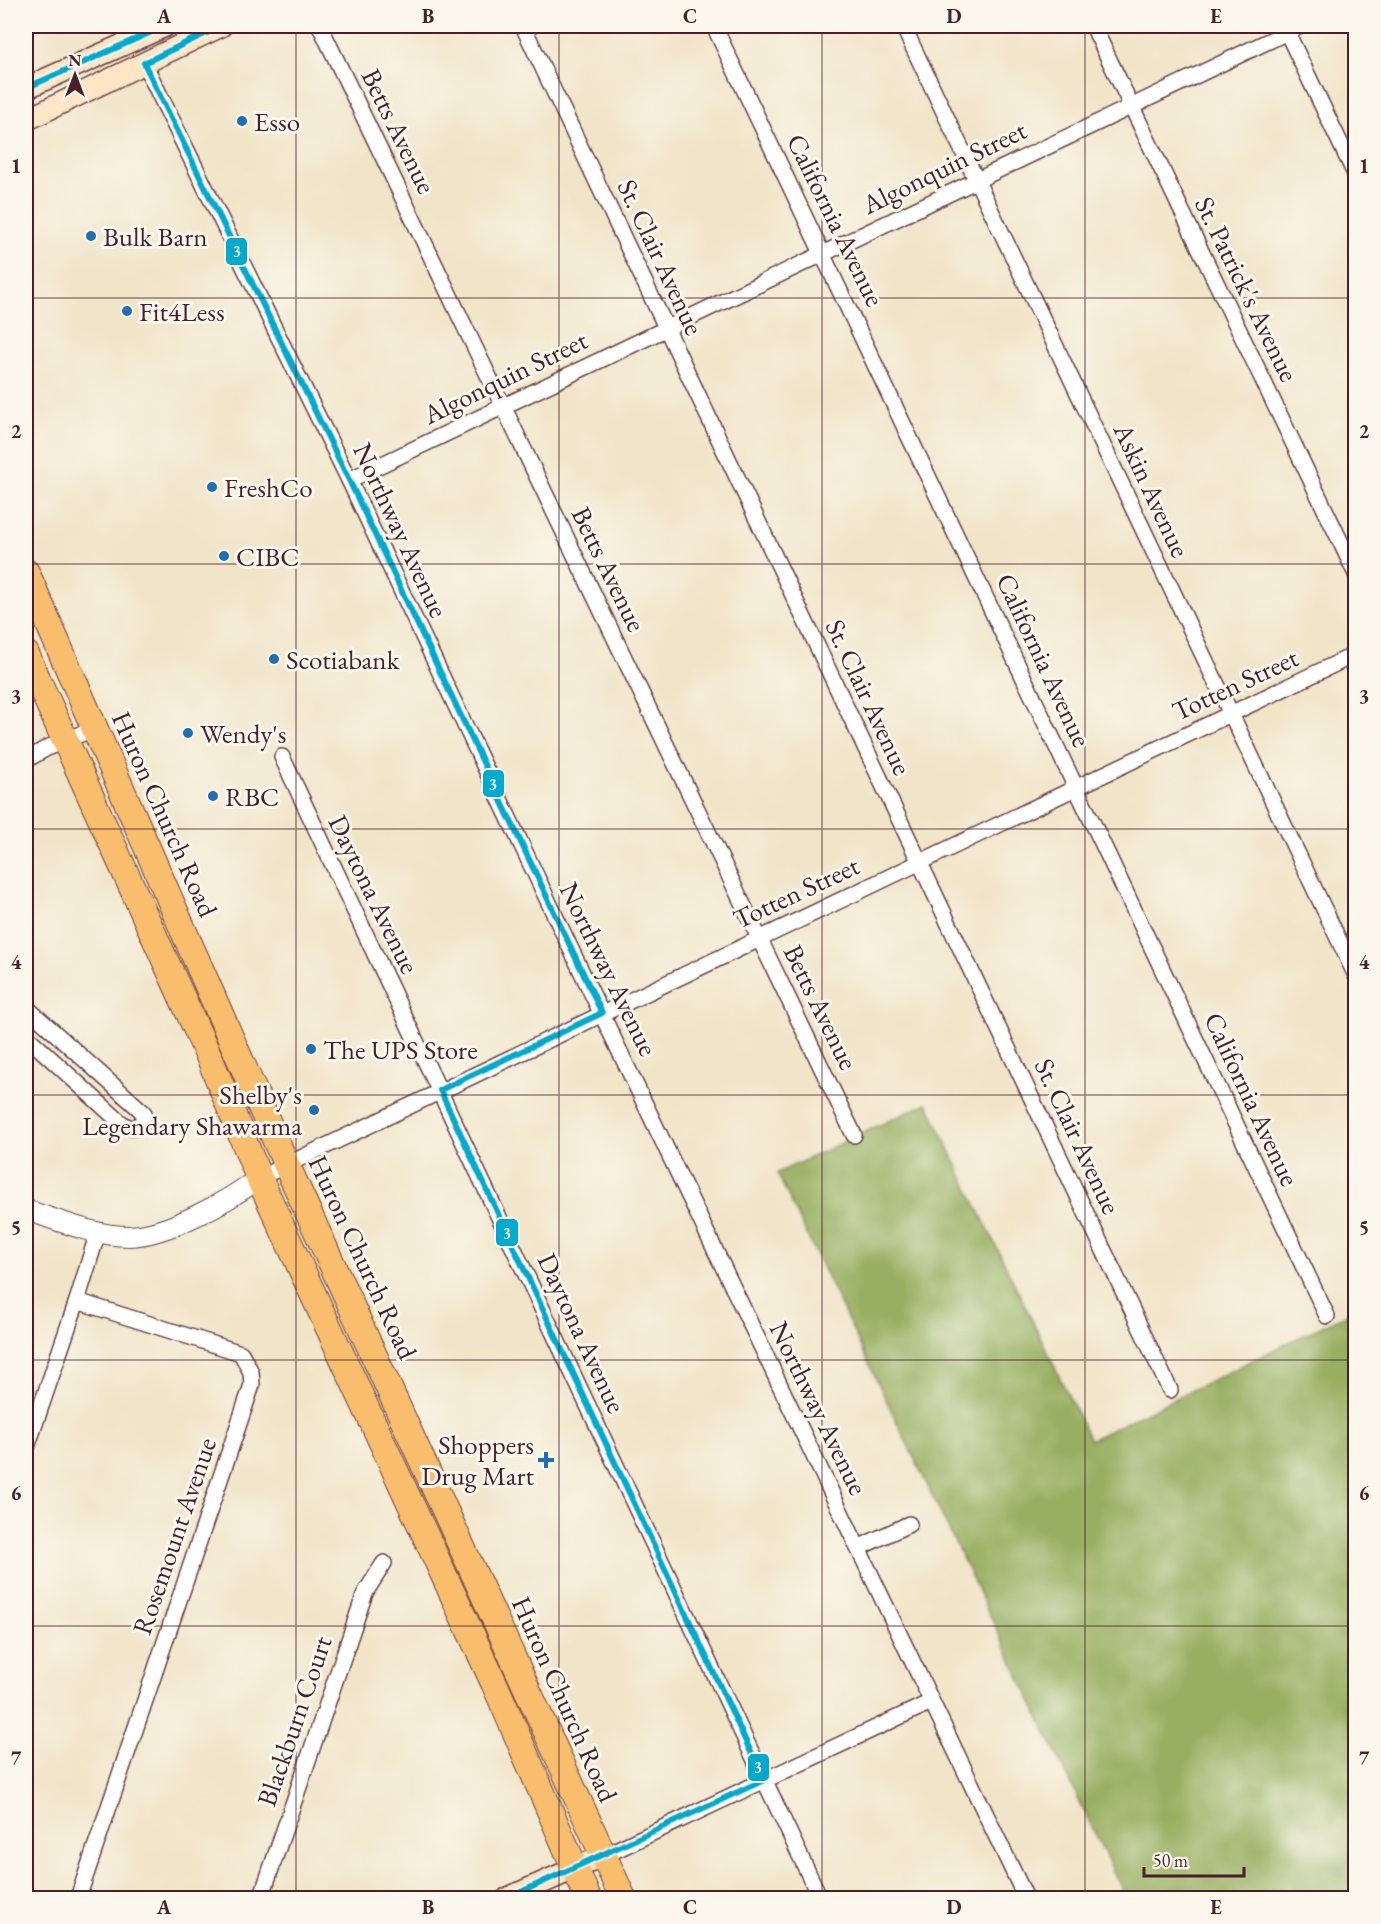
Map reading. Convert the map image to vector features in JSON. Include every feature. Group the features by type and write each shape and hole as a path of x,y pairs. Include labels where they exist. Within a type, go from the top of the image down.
{"highway":[{"name":"Huron Church Road","path":"26,572 286,1164 389,1384 623,1899"},
{"path":"26,654 210,1059 259,1178 495,1685 588,1899"}],"main road":[{"path":"26,88 165,26"},
{"path":"26,120 221,26"},
{"path":"508,1899 603,1856"}],"street":[{"name":"Betts Avenue","path":"320,26 854,1135"},
{"name":"St. Clair Avenue","path":"523,26 1170,1390"},
{"name":"California Avenue","path":"714,26 824,253 1327,1316"},
{"name":"Askin Avenue","path":"903,26 1356,976"},
{"name":"St. Patrick's Avenue","path":"1093,26 1356,574"},
{"name":"Algonquin Street","path":"349,480 1291,28"},
{"path":"1291,28 1356,176"},
{"name":"Northway Avenue","path":"144,63 349,480 1026,1899"},
{"name":"Totten Street","path":"259,1178 1356,654"},
{"path":"26,760 47,747 95,728"},
{"name":"Daytona Avenue","path":"282,757 820,1899"},
{"path":"26,1007 144,1113 141,1126 135,1129 128,1128 119,1121 26,1036"},
{"path":"26,1210 98,1232 128,1236 150,1233 170,1227 227,1199 259,1178"},
{"path":"26,1450 98,1232"},
{"name":"Rosemount Avenue","path":"76,1301 241,1353 251,1372 252,1385 78,1899"},
{"path":"858,1548 909,1524"},
{"name":"Blackburn Court","path":"261,1899 365,1593 384,1563"},
{"path":"603,1856 932,1702"}],"green space":[{"path":"927,1103 1090,1440 1355,1310 1355,1898 1126,1898 777,1173"}],"transit line":[{"name":"3","path":"26,88 165,26"},
{"name":"3","path":"221,26 144,63 349,480 602,1013 440,1090 764,1780 508,1898"}],"place":[{"name":"Esso","path":"242,121"},
{"name":"Bulk Barn","path":"91,236"},
{"name":"Fit4Less","path":"127,311"},
{"name":"FreshCo","path":"212,487"},
{"name":"CIBC","path":"224,556"},
{"name":"Scotiabank","path":"274,659"},
{"name":"Wendy's","path":"188,733"},
{"name":"RBC","path":"213,796"},
{"name":"The UPS Store","path":"311,1049"},
{"name":"Shelby's Legendary Shawarma","path":"314,1110"},
{"name":"Shoppers Drug Mart","path":"546,1460"}]}
